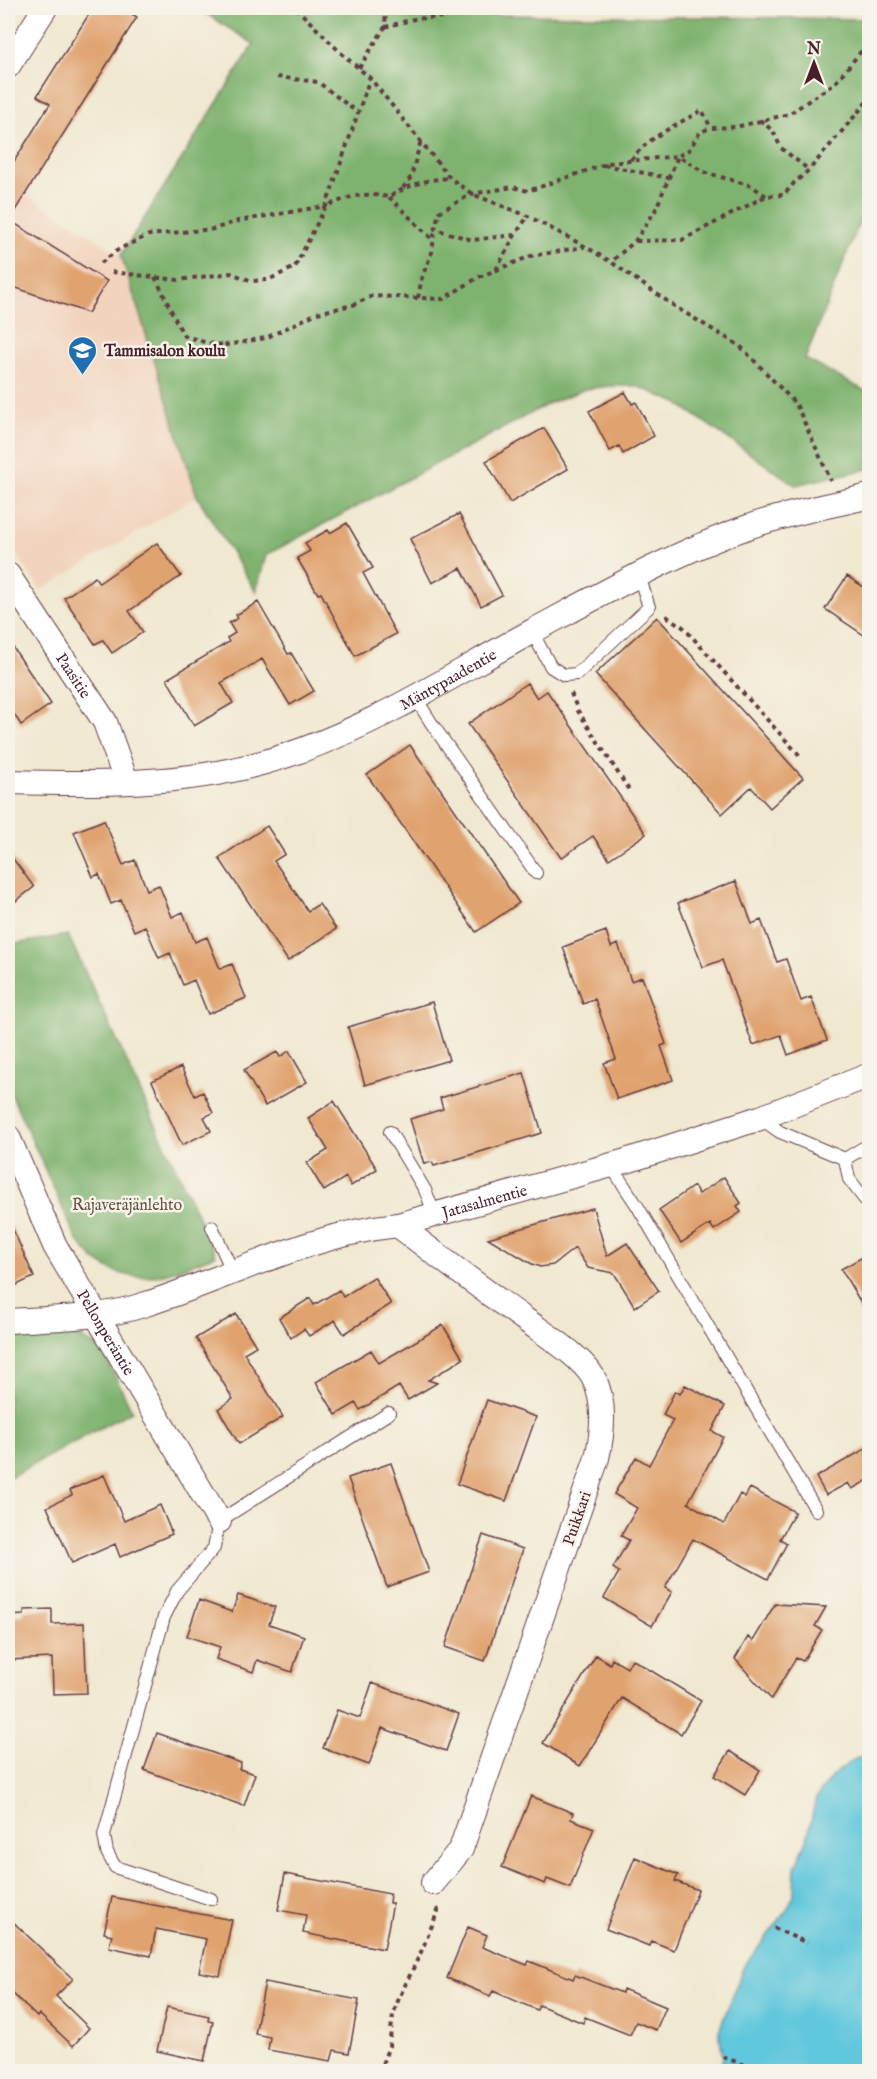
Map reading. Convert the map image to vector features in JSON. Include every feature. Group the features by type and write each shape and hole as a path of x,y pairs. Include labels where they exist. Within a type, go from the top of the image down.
{"street":[{"path":"8,66 45,8"},
{"name":"Mäntypaadentie","path":"8,782 80,784 126,781 208,774 265,762 353,730 639,576 747,528 792,514 865,502"},
{"name":"Paasitie","path":"8,575 105,722 126,781"},
{"name":"Jatasalmentie","path":"8,1321 97,1314 141,1306 334,1236 373,1227 398,1225 611,1166 760,1118 870,1075"},
{"name":"Pellonperäntie","path":"8,1137 55,1246 219,1521"},
{"name":"Puikkari","path":"398,1225 570,1353 592,1376 600,1397 602,1420 602,1437 597,1458 461,1849 433,1883"}],"lane":[{"path":"532,632 551,667 564,675 577,674 649,607 639,576"},
{"path":"416,697 432,724 536,873"},
{"path":"760,1118 780,1132 845,1159"},
{"path":"390,1132 424,1190 435,1215"},
{"path":"845,1159 870,1144"},
{"path":"845,1159 849,1179 870,1206"},
{"path":"611,1166 638,1207 816,1510"},
{"path":"212,1227 233,1272"},
{"path":"211,1899 115,1867 107,1852 104,1835 164,1617 177,1591 214,1548 219,1521 389,1413"}],"path":[{"path":"296,8 370,78 450,178 472,194 528,216 586,247 677,308 740,346 796,404 832,484"},
{"path":"359,68 385,27 386,8"},
{"path":"385,27 414,19 445,17"},
{"path":"418,298 422,277 432,252 439,212 472,194 513,187 528,191 603,165 678,156 689,150 700,132 711,128 736,127 789,114 835,83 868,43"},
{"path":"277,77 318,82 358,113"},
{"path":"112,272 178,280 231,273 252,281 268,280 296,267 326,206 370,78"},
{"path":"635,241 682,240 766,196 784,195 809,170 870,98"},
{"path":"630,161 651,140 702,110 711,128"},
{"path":"760,120 773,132 781,148 809,170"},
{"path":"389,197 403,188 411,177 421,140"},
{"path":"678,156 704,172 752,186 766,196"},
{"path":"611,262 635,241 655,211 678,156"},
{"path":"603,165 669,178"},
{"path":"403,188 421,185 428,179 450,178"},
{"path":"101,263 119,249 150,235 214,229 238,221 326,206 355,195 373,194 389,197 434,241"},
{"path":"496,270 528,216"},
{"path":"435,228 471,240 515,235"},
{"path":"183,335 207,343 226,345 266,338 317,313 353,305 372,296 443,299 479,277 531,255 586,247"},
{"path":"155,277 193,352 214,351 226,345"},
{"path":"649,607 683,627 802,758"},
{"path":"564,675 578,711 629,790"},
{"path":"380,2072 389,2046 393,2015 399,1998 438,1911 433,1883"},
{"path":"774,1928 807,1943"},
{"path":"723,2057 763,2072"}],"shaded area":[{"name":"Tammisalon koulu","path":"8,183 121,255 197,496 41,590 8,542"}],"green space":[{"path":"197,8 417,8 422,14 869,19 869,198 805,359 869,393 869,469 795,485 677,403 637,386 585,389 550,403 266,555 256,592 197,496 121,255 254,44"},
{"name":"Rajaveräjänlehto","path":"68,935 216,1255 170,1272 141,1277 111,1270 87,1253 76,1238 8,1087 8,945"},
{"path":"53,1329 77,1336 102,1349 132,1411 8,1478 8,1332"}],"water":[{"path":"869,1756 869,2071 720,2071 723,2057 719,2031 743,1968 787,1910 794,1895 795,1867 807,1840 816,1798 832,1776 855,1759"}],"building":[{"path":"93,8 122,8 137,17 9,220 107,281 88,313 8,285 8,171 50,104 37,96"},
{"path":"625,392 632,404 636,402 654,436 623,454 619,446 610,451 589,411"},
{"path":"544,428 568,469 510,503 486,461"},
{"path":"459,514 502,595 481,606 461,568 432,583 410,539"},
{"path":"347,523 373,568 363,573 396,634 355,656 321,593 318,594 297,558 310,551 305,543 328,530 330,533"},
{"path":"157,543 181,576 129,611 143,632 112,653 103,640 95,644 64,598 95,577 99,583"},
{"path":"847,576 870,591 870,639 825,609"},
{"path":"258,602 288,654 291,653 314,691 290,705 262,659 221,683 233,703 194,726 167,679 229,642 227,638 235,633 229,623 238,618 236,615"},
{"path":"657,617 803,778 770,808 751,787 722,814 595,674"},
{"path":"8,640 51,704 21,725 8,705"},
{"path":"527,683 537,698 547,691 646,834 609,859 593,836 561,858 468,724"},
{"path":"410,745 519,903 476,932 367,775"},
{"path":"104,820 123,865 135,860 147,890 159,885 172,917 183,912 195,942 207,937 220,969 232,964 246,998 208,1014 194,980 183,985 170,953 159,958 145,926 134,931 121,900 111,904 99,874 93,877 74,832"},
{"path":"267,826 285,854 274,861 308,911 319,904 336,929 288,961 219,858"},
{"path":"8,852 34,887 8,907"},
{"path":"736,881 752,924 761,920 777,962 786,959 801,1001 811,997 827,1040 788,1055 781,1035 753,1045 722,960 703,967 678,903"},
{"path":"606,931 611,947 618,944 631,981 642,977 666,1044 661,1046 673,1080 617,1099 604,1063 616,1059 595,999 583,1004 563,947"},
{"path":"432,1002 449,1060 365,1085 348,1027"},
{"path":"289,1051 307,1082 265,1106 244,1070 277,1052 280,1057"},
{"path":"181,1067 195,1096 203,1092 213,1113 204,1117 211,1131 182,1145 152,1081"},
{"path":"524,1073 542,1133 434,1166 432,1162 424,1164 410,1119 443,1109 440,1098"},
{"path":"334,1101 377,1169 351,1186 346,1177 324,1191 307,1163 328,1150 308,1118"},
{"path":"724,1177 741,1203 737,1206 741,1212 714,1230 710,1224 681,1243 659,1210 694,1186 699,1194"},
{"path":"593,1208 607,1256 627,1243 659,1291 635,1307 614,1273 588,1268 575,1248 553,1265 540,1267 488,1238"},
{"path":"8,1218 34,1277 8,1289"},
{"path":"870,1253 870,1318 841,1269"},
{"path":"374,1277 391,1304 344,1334 335,1320 309,1336 304,1329 291,1338 279,1318 310,1298 314,1305 339,1290 343,1297"},
{"path":"236,1314 256,1346 244,1353 283,1417 239,1444 218,1409 233,1399 196,1338"},
{"path":"443,1325 463,1359 428,1380 437,1383 408,1400 399,1386 360,1410 356,1403 336,1415 316,1382 371,1350 379,1363"},
{"path":"685,1385 725,1406 712,1431 723,1437 688,1503 724,1524 740,1494 745,1497 750,1488 795,1512 780,1539 787,1543 768,1579 693,1539 665,1588 672,1592 652,1626 604,1598 619,1572 613,1568 629,1540 621,1536 637,1508 614,1494 636,1457 649,1465 673,1420 663,1415 675,1391 680,1394"},
{"path":"487,1400 536,1417 506,1501 457,1484"},
{"path":"870,1446 870,1479 852,1489 848,1483 826,1495 816,1477"},
{"path":"391,1463 429,1572 387,1587 348,1478"},
{"path":"104,1475 124,1521 160,1505 172,1534 120,1557 115,1544 72,1563 47,1507 72,1495 70,1490"},
{"path":"483,1535 523,1549 485,1661 445,1647"},
{"path":"238,1595 275,1607 269,1624 304,1636 292,1672 257,1660 253,1672 216,1659 220,1647 187,1636 199,1600 232,1612"},
{"path":"775,1604 826,1607 815,1626 822,1630 803,1661 796,1658 771,1699 735,1659 748,1637 753,1641"},
{"path":"52,1609 52,1624 84,1623 87,1693 53,1694 52,1658 8,1660 8,1616 24,1615 24,1610"},
{"path":"596,1655 610,1664 612,1659 627,1668 632,1659 701,1701 681,1734 622,1698 580,1766 543,1743"},
{"path":"372,1683 459,1714 446,1751 382,1728 369,1765 323,1748 337,1710 360,1718"},
{"path":"157,1733 241,1763 239,1769 255,1774 244,1806 144,1770"},
{"path":"730,1751 760,1770 745,1795 714,1776"},
{"path":"531,1796 573,1813 571,1819 594,1828 570,1888 547,1879 545,1884 502,1867"},
{"path":"635,1857 678,1875 675,1881 698,1890 674,1950 651,1941 649,1946 606,1929"},
{"path":"285,1874 390,1894 389,1903 393,1903 384,1949 303,1933 306,1915 278,1910"},
{"path":"112,1897 232,1920 220,1976 199,1972 206,1939 156,1929 151,1956 109,1947 112,1935 104,1933"},
{"path":"8,1917 73,1979 56,1996 89,2028 73,2046 39,2014 37,2017 8,1989"},
{"path":"468,1927 487,1935 482,1947 527,1965 529,1961 573,1979 575,1975 622,1993 623,1989 666,2007 656,2030 636,2022 630,2035 585,2017 583,2023 539,2005 537,2010 493,1991 490,1996 447,1978"},
{"path":"265,1982 359,2000 349,2053 334,2050 331,2061 268,2050 270,2037 255,2034"},
{"path":"167,2007 209,2016 208,2021 213,2022 204,2061 157,2051"}],"place":[{"name":"Tammisalon koulu","path":"83,376"}]}
